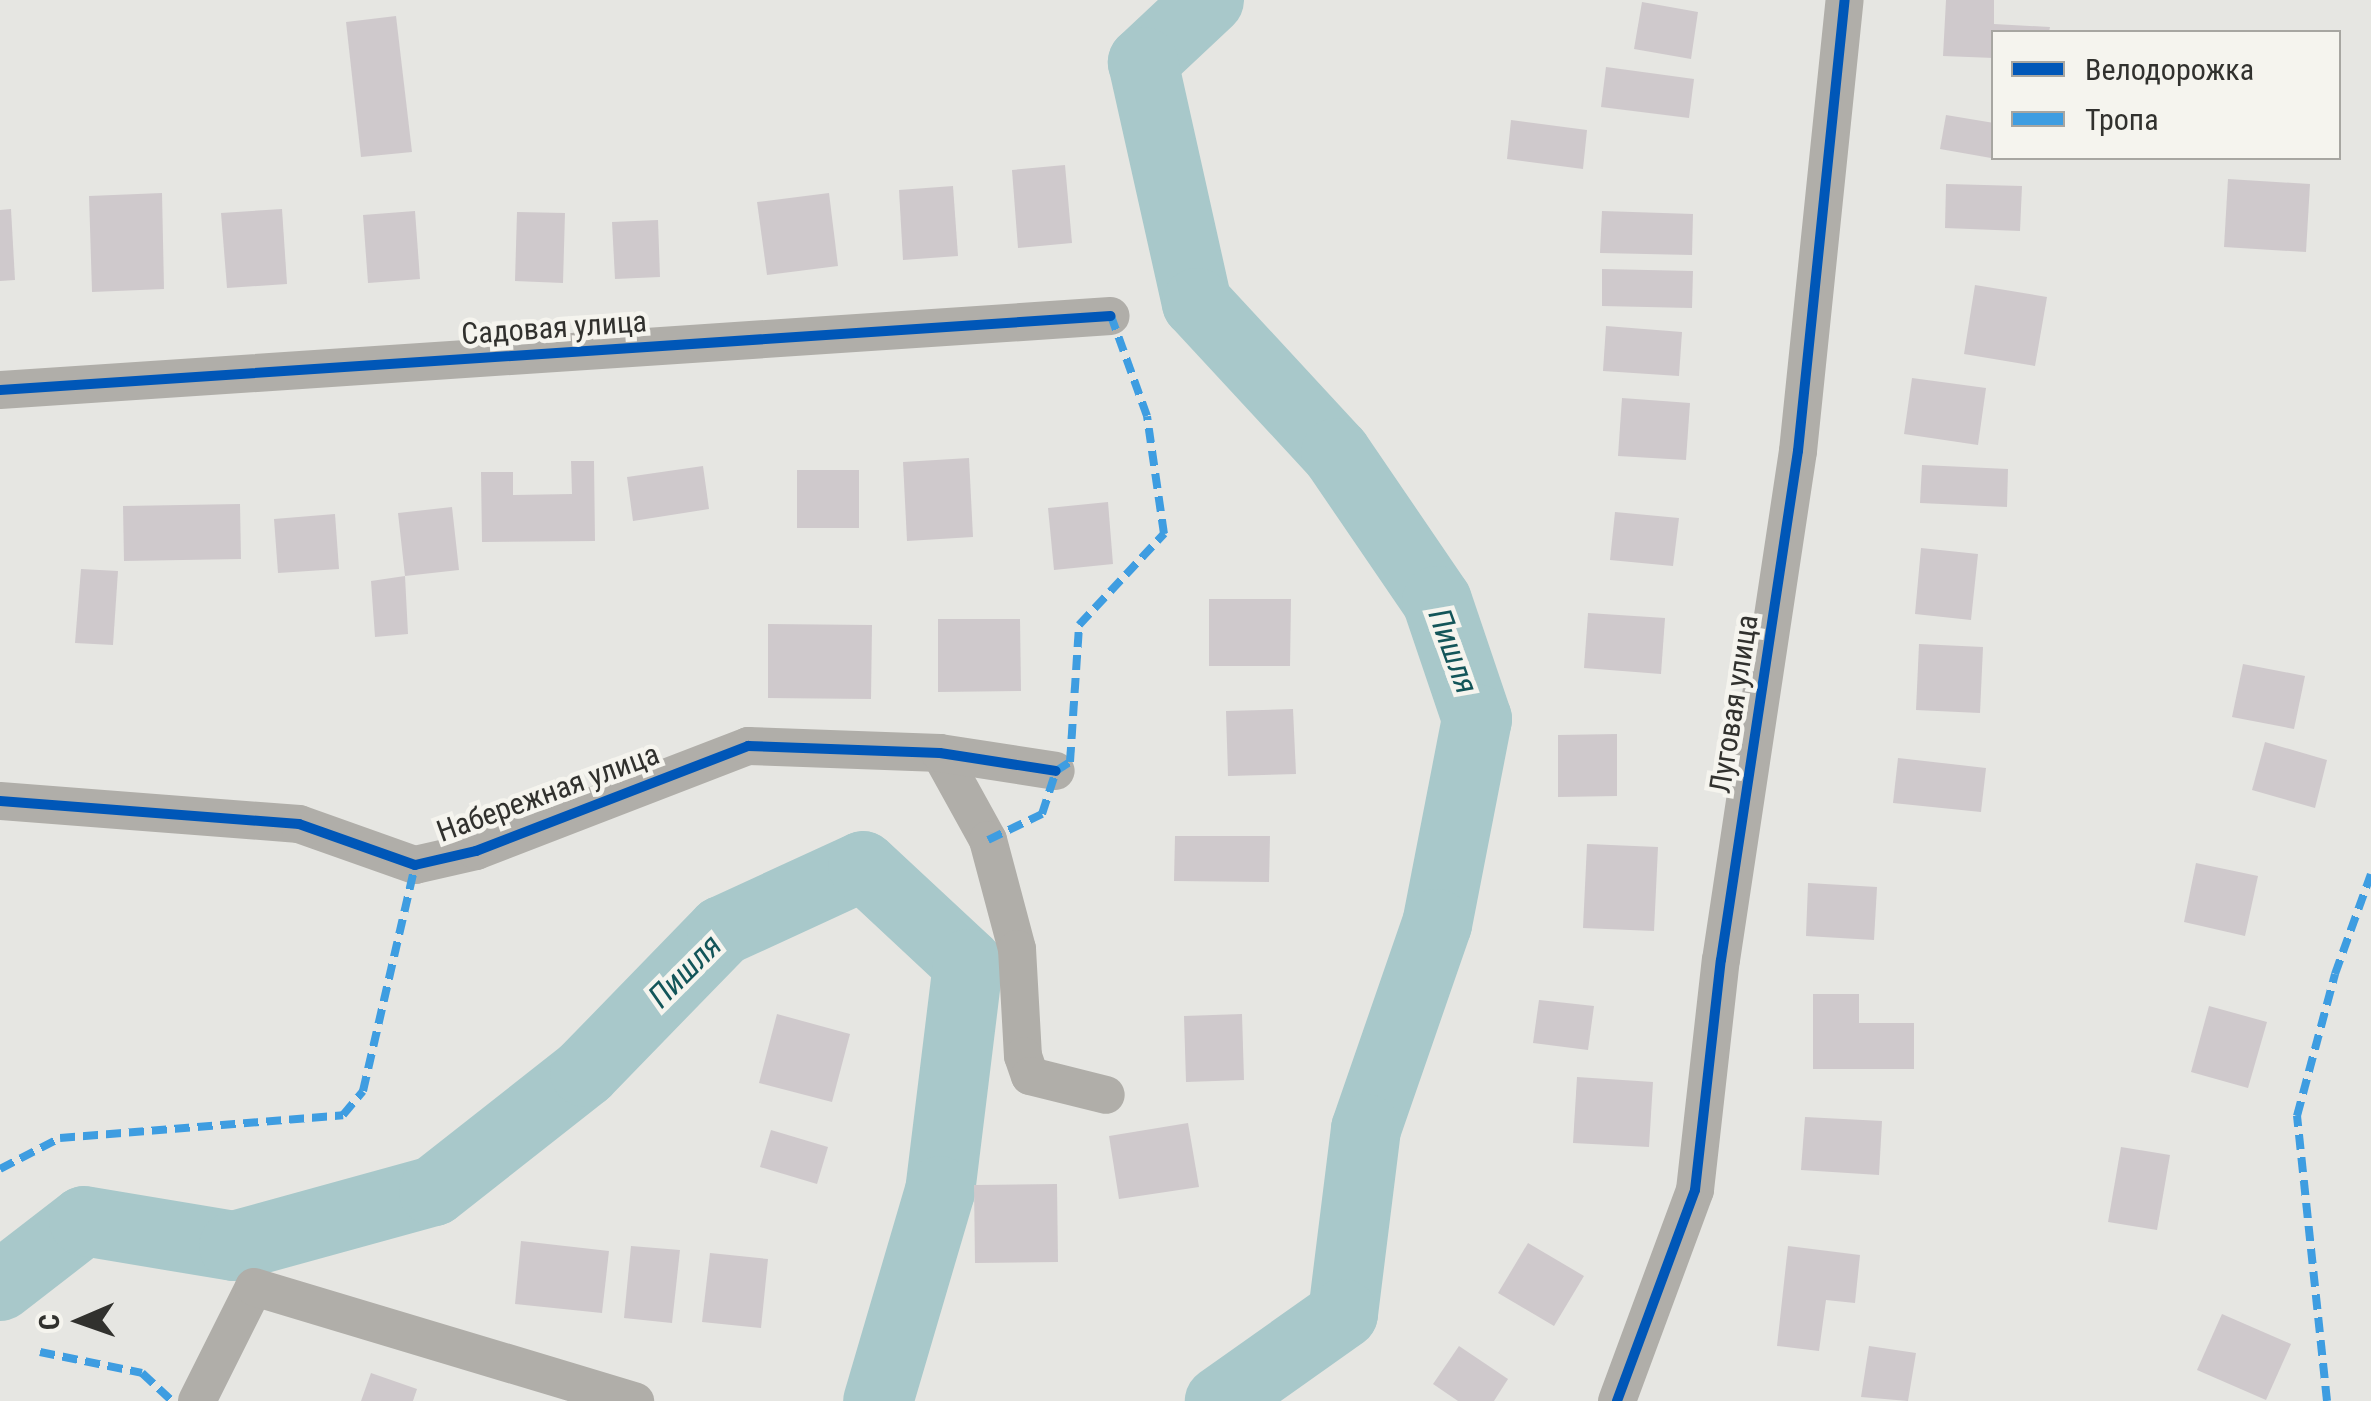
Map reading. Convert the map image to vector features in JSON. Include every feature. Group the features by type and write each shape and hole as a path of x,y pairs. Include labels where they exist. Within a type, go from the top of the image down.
{"street":[{"name":"Луговая улица","path":"1617,1401 1626,1392 1695,1190 1721,960 1798,451 1846,0"},
{"name":"Садовая улица","path":"0,390 1110,316"},
{"name":"Набережная улица","path":"0,801 299,824 414,865 476,851 748,746 940,753 1056,770"},
{"path":"940,753 988,840 1017,948 1023,1056 1030,1076 1106,1095"},
{"path":"197,1401 254,1286 635,1401"}],"building":[{"path":"1946,0 1994,0 1994,24 2050,27 1991,30 1991,58 1943,56"},
{"path":"1642,2 1698,12 1691,59 1634,49"},
{"path":"396,16 412,152 361,157 346,22"},
{"path":"1606,67 1694,79 1689,118 1601,107"},
{"path":"1946,115 1991,122 1991,158 1940,149"},
{"path":"1511,120 1587,130 1583,169 1507,159"},
{"path":"1065,165 1072,243 1018,248 1012,170"},
{"path":"2228,179 2310,184 2306,252 2224,247"},
{"path":"1946,184 2022,186 2020,231 1945,228"},
{"path":"953,186 958,256 903,260 899,190"},
{"path":"162,193 164,289 92,292 89,196"},
{"path":"829,193 838,266 767,275 757,202"},
{"path":"11,209 15,280 0,281 0,210"},
{"path":"282,209 287,284 227,288 221,213"},
{"path":"415,211 420,279 368,283 363,215"},
{"path":"1602,211 1693,214 1692,255 1600,253"},
{"path":"517,212 565,213 563,283 515,281"},
{"path":"658,220 660,277 615,279 612,222"},
{"path":"1602,269 1693,271 1692,308 1602,306"},
{"path":"1975,285 2047,297 2035,366 1964,354"},
{"path":"1606,326 1682,332 1679,376 1603,371"},
{"path":"1912,378 1986,388 1978,445 1904,434"},
{"path":"1622,398 1690,403 1686,460 1618,456"},
{"path":"969,458 973,537 907,541 903,462"},
{"path":"571,461 594,461 595,541 482,542 481,472 513,472 513,495 572,494"},
{"path":"1922,465 2008,469 2007,507 1920,503"},
{"path":"703,466 709,509 633,521 627,477"},
{"path":"797,470 859,470 859,528 797,528"},
{"path":"1108,502 1113,564 1054,570 1048,508"},
{"path":"240,504 241,559 124,561 123,506"},
{"path":"452,507 459,570 405,576 398,513"},
{"path":"1615,512 1679,518 1673,566 1610,560"},
{"path":"335,514 339,569 278,573 274,519"},
{"path":"1921,548 1978,554 1971,620 1915,614"},
{"path":"81,569 118,571 113,645 75,643"},
{"path":"405,576 408,634 375,637 371,581"},
{"path":"1209,599 1291,599 1290,666 1209,666"},
{"path":"1588,613 1665,618 1661,674 1584,668"},
{"path":"938,619 1020,619 1021,691 938,692"},
{"path":"768,624 872,625 871,699 768,698"},
{"path":"1919,644 1983,647 1980,713 1916,710"},
{"path":"2243,664 2305,676 2294,729 2232,717"},
{"path":"1293,709 1296,774 1228,776 1226,711"},
{"path":"1617,734 1617,796 1558,797 1558,735"},
{"path":"2265,742 2327,760 2315,808 2252,790"},
{"path":"1898,758 1986,768 1981,812 1893,803"},
{"path":"1175,836 1270,836 1269,882 1174,881"},
{"path":"1587,844 1658,847 1654,931 1583,928"},
{"path":"2196,863 2258,876 2245,936 2184,922"},
{"path":"1808,883 1877,887 1874,940 1806,936"},
{"path":"1813,994 1859,994 1859,1023 1914,1023 1914,1069 1813,1069"},
{"path":"1539,1000 1594,1006 1588,1050 1533,1043"},
{"path":"2209,1006 2267,1022 2248,1088 2191,1072"},
{"path":"777,1014 850,1034 832,1102 759,1083"},
{"path":"1242,1014 1244,1080 1186,1082 1184,1016"},
{"path":"1577,1077 1653,1082 1649,1147 1573,1143"},
{"path":"1805,1117 1882,1121 1879,1175 1801,1170"},
{"path":"1188,1123 1199,1187 1119,1199 1109,1136"},
{"path":"771,1130 828,1147 817,1184 760,1167"},
{"path":"2121,1147 2170,1155 2157,1230 2108,1222"},
{"path":"1057,1184 1058,1262 975,1263 974,1185"},
{"path":"521,1241 609,1251 602,1313 515,1304"},
{"path":"1528,1243 1584,1276 1554,1326 1498,1293"},
{"path":"631,1246 680,1250 672,1323 624,1318"},
{"path":"1788,1246 1860,1255 1855,1303 1826,1300 1819,1351 1777,1346"},
{"path":"710,1253 768,1259 761,1328 702,1322"},
{"path":"2222,1314 2291,1344 2266,1400 2197,1370"},
{"path":"1459,1346 1508,1379 1494,1401 1458,1401 1433,1384"},
{"path":"1869,1346 1916,1353 1908,1401 1861,1397"},
{"path":"371,1373 417,1389 413,1401 361,1401"}],"waterway":[{"name":"Пишля","path":"1209,0 1143,62 1197,303 1336,453 1437,601 1477,719 1437,924 1366,1129 1343,1314 1220,1401"},
{"name":"Пишля","path":"0,1286 84,1221 234,1246 434,1191 585,1072 722,931 863,866 968,964 940,1191 878,1401"}],"marked path":[{"path":"988,840 1042,814 1056,771 1070,762 1079,625 1164,534 1147,416 1111,316"},
{"path":"0,1169 60,1138 343,1115 363,1091 415,865"},
{"path":"2327,1401 2297,1116 2335,974 2371,874"},
{"path":"40,1352 142,1373 172,1401"}],"cycle path":[{"path":"1617,1401 1695,1190 1721,960 1798,451 1845,0"},
{"path":"0,390 1111,316"},
{"path":"0,801 299,824 415,865 476,851 748,746 940,753 1056,771"}]}
